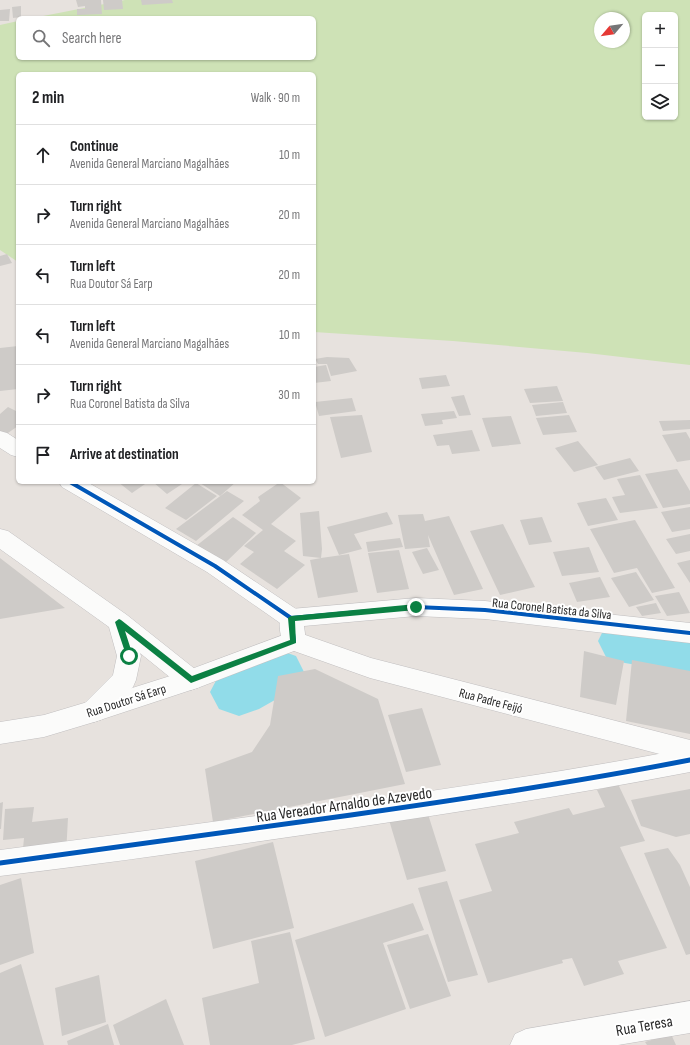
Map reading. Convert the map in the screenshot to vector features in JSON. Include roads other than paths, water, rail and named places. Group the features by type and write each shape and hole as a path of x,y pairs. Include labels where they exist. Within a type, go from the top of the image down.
{"street":[{"path":"0,438 16,449"},
{"name":"Rua Padre Feijó","path":"73,484 215,566 292,630 370,668 690,752"},
{"path":"0,537 119,622 191,680"},
{"name":"Rua Coronel Batista da Silva","path":"292,630 416,607 485,610 690,633"},
{"path":"94,711 124,680 129,656 119,622"},
{"name":"Rua Doutor Sá Earp","path":"0,733 44,726 191,680 292,630"},
{"name":"Rua Vereador Arnaldo de Azevedo","path":"0,863 140,846 443,802 690,760"},
{"name":"Rua Teresa","path":"526,1045 690,1017"}],"waterway":[{"path":"625,641 690,652"},
{"path":"239,692 276,672"}]}
